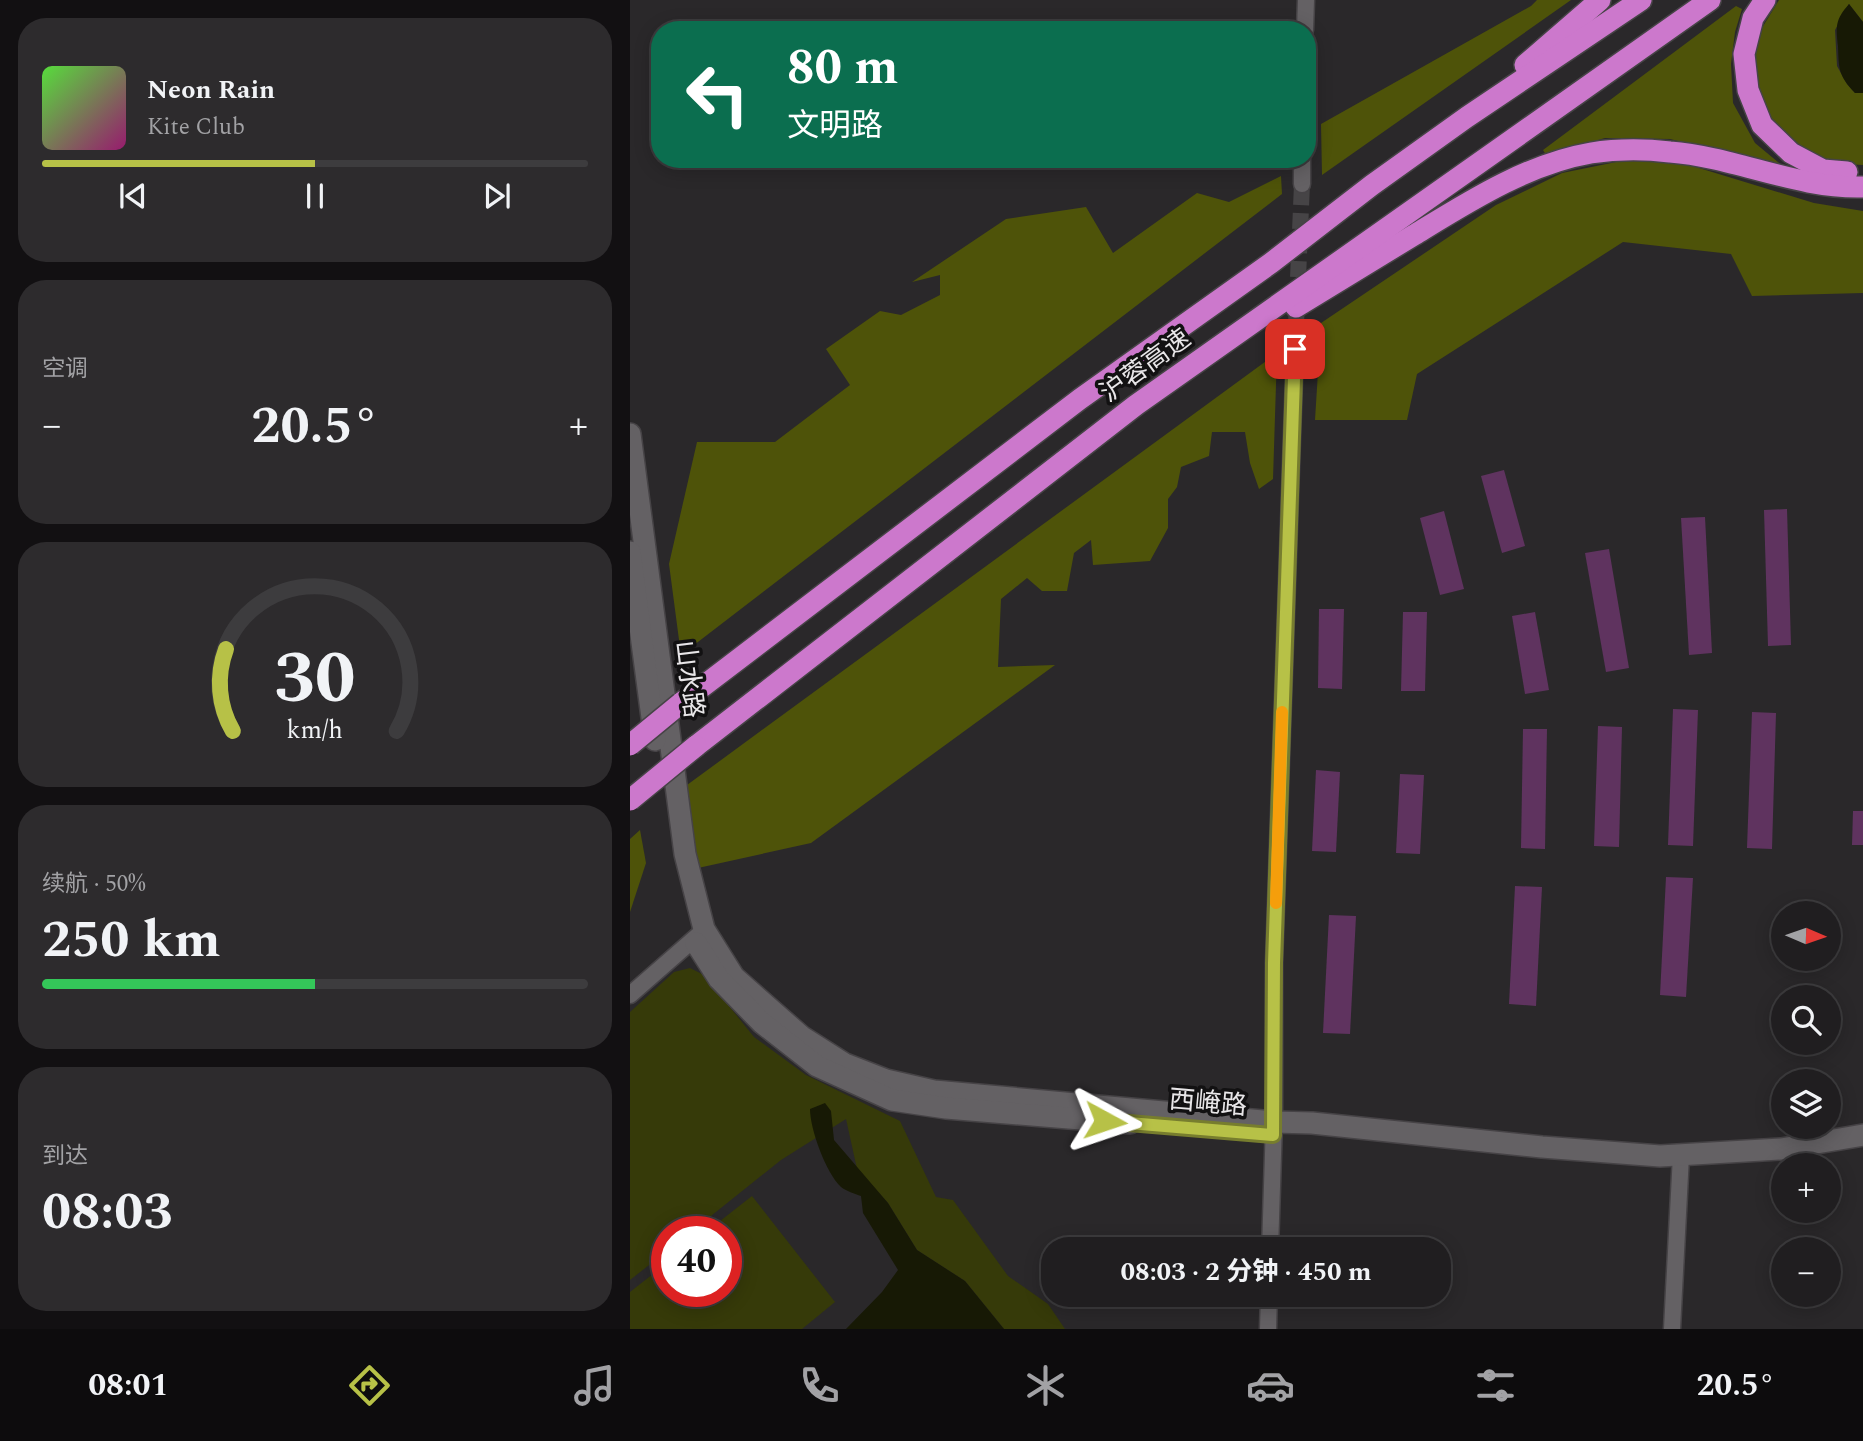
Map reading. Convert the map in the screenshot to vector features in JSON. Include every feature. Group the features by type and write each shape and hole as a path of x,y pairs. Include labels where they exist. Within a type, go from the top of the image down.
{"highway":[{"path":"1467,117 1600,0"},
{"name":"沪蓉高速","path":"630,745 681,703 1080,399 1467,117 1641,0"},
{"name":"沪蓉高速","path":"630,800 1136,405 1710,0"},
{"path":"1765,0 1753,18 1744,54 1748,90 1762,125 1791,153 1823,170 1863,173"},
{"path":"1136,405 1460,207 1508,181 1549,165 1590,153 1630,150 1672,152 1713,159 1797,180 1863,187"}],"street":[{"path":"1305,21 1306,0"},
{"path":"1301,184 1302,168"},
{"path":"1270,1237 1274,1129 1274,963 1295,349"},
{"name":"山水路","path":"630,434 685,854 699,934"},
{"name":"山水路","path":"630,552 672,861 699,934"},
{"path":"630,995 699,934"},
{"name":"西崦路","path":"699,934 719,979 762,1023 817,1066 892,1100 946,1108 1274,1129 1314,1137 1521,1159 1654,1167 1680,1160 1781,1149 1863,1135"},
{"name":"西崦路","path":"1680,1160 1780,1158 1863,1147"},
{"path":"1672,1329 1680,1160"},
{"path":"1268,1329 1269,1307"}],"green space":[{"path":"690,968 704,975 754,1037 806,1075 900,1121 936,1197 953,1200 1008,1276 1041,1299 1041,1307 1050,1307 1065,1329 1004,1329 965,1281 917,1250 888,1203 857,1169 846,1119 781,1160 711,1216 651,1216 651,1264 630,1280 630,1012 674,972"},
{"path":"752,1196 835,1302 802,1329 630,1329 630,1292 651,1276 651,1307 742,1307 742,1216 726,1216"}],"shaded area":[{"path":"1537,0 1571,0 1322,175 1321,124 1531,6"},
{"path":"1779,0 1863,0 1863,22 1849,4 1835,30 1837,66 1855,93 1863,93 1863,165 1828,163 1794,145 1770,120 1757,81 1754,41"},
{"path":"1849,4 1863,22 1863,93 1855,93 1849,87 1839,66 1838,24 1841,14"},
{"path":"1736,6 1742,9 1735,32 1731,64 1733,103 1755,143 1784,167 1670,139 1605,138 1546,155 1543,150"},
{"path":"1651,159 1686,164 1814,203 1863,211 1863,293 1752,296 1731,254 1623,242 1417,374 1407,420 1315,420 1321,323 1496,205 1562,173 1621,161"},
{"path":"1281,176 1282,194 681,655 669,564 697,442 775,442 850,385 826,349 880,311 901,315 940,295 940,275 912,282 1006,219 1086,207 1113,253 1197,193 1229,202"},
{"path":"1277,353 1273,479 1259,489 1250,463 1245,432 1212,432 1209,456 1181,467 1177,487 1168,499 1168,528 1150,561 1093,565 1091,540 1074,553 1067,591 1042,591 1027,578 1001,599 998,667 1055,665 811,843 698,868 687,785"},
{"path":"640,830 646,863 630,912 630,839"},
{"path":"825,1103 831,1111 834,1140 888,1203 917,1250 965,1281 1004,1329 846,1329 882,1292 898,1270 863,1213 861,1196 841,1187 820,1150 810,1109"}],"building":[{"path":"1504,470 1525,546 1502,553 1481,476"},
{"path":"1787,509 1791,645 1768,646 1764,510"},
{"path":"1444,511 1464,589 1440,595 1420,518"},
{"path":"1705,517 1712,653 1689,655 1681,518"},
{"path":"1609,549 1629,668 1606,672 1585,553"},
{"path":"1319,609 1344,609 1342,689 1318,688"},
{"path":"1403,612 1427,612 1425,691 1401,691"},
{"path":"1535,612 1549,690 1525,694 1512,616"},
{"path":"1673,709 1698,710 1693,846 1668,845"},
{"path":"1752,712 1776,713 1772,849 1747,848"},
{"path":"1598,726 1622,727 1619,847 1594,846"},
{"path":"1523,729 1547,729 1545,849 1521,848"},
{"path":"1316,770 1340,772 1336,852 1312,851"},
{"path":"1400,774 1424,775 1420,854 1396,853"},
{"path":"1853,811 1863,811 1863,845 1852,845"},
{"path":"1666,877 1693,878 1686,997 1660,995"},
{"path":"1515,886 1542,887 1536,1006 1509,1004"},
{"path":"1329,915 1356,916 1350,1034 1323,1033"}],"tunnel":[{"path":"1295,349 1302,184"}],"slow traffic":[{"path":"1276,903 1282,712"}],"route":[{"path":"1105,1121 1273,1135 1274,963 1295,349"}]}
